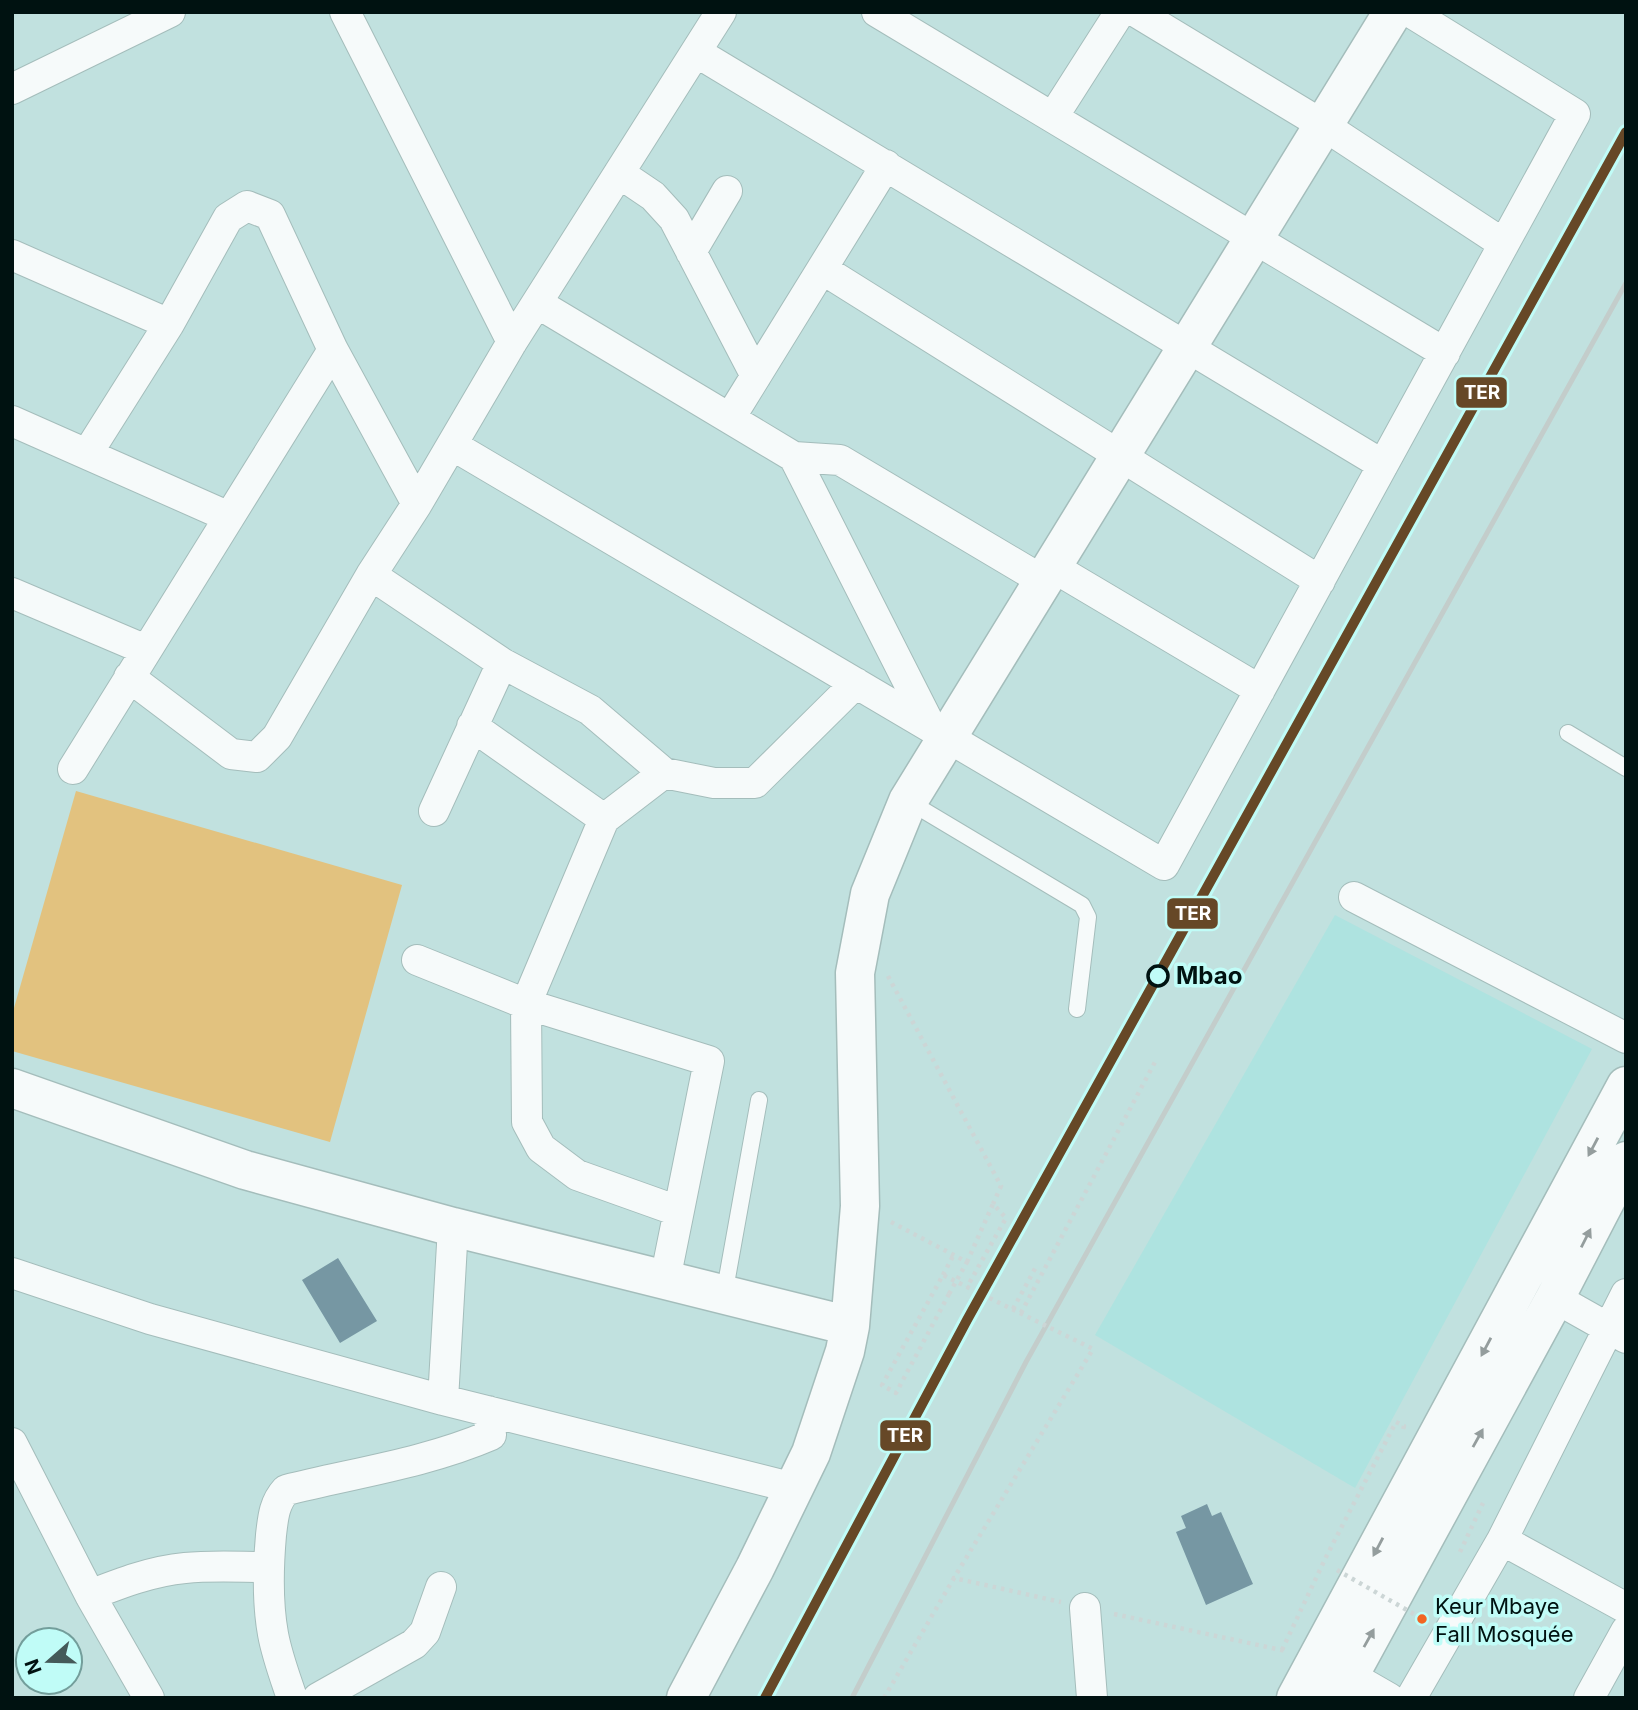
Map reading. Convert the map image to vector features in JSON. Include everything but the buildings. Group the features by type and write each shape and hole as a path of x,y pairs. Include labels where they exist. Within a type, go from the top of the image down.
{"main road":[{"path":"686,1698 755,1569 811,1452 830,1401 850,1326 860,1206 855,972 870,894 908,801 939,732 1047,573 1393,12"},
{"path":"1321,1670 1626,1086"},
{"path":"12,1088 245,1170 453,1227 850,1326"},
{"path":"1296,1698 1321,1670 1555,1298 1626,1161"}],"street":[{"path":"345,12 512,342"},
{"path":"129,677 231,754 257,757 277,737 512,342 721,12"},
{"path":"877,12 1445,353"},
{"path":"1054,117 1120,12"},
{"path":"1136,12 1323,125 1504,244"},
{"path":"452,445 1164,864 1575,114 1410,12"},
{"path":"12,89 169,13"},
{"path":"696,52 1383,465"},
{"path":"730,418 886,165"},
{"path":"619,173 653,196 674,219 755,376"},
{"path":"691,252 727,191"},
{"path":"87,453 169,324 228,218 247,206 270,215 333,350 417,504"},
{"path":"12,255 169,324"},
{"path":"821,269 1320,581"},
{"path":"537,303 794,457 840,460 1260,690"},
{"path":"73,769 333,350"},
{"path":"12,421 229,517"},
{"path":"794,457 939,732"},
{"path":"371,575 502,663 590,710 664,773 714,783 755,783 856,683"},
{"path":"12,593 146,650"},
{"path":"434,811 502,663"},
{"path":"472,726 604,819"},
{"path":"664,773 604,819 526,1004 527,1122 541,1148 577,1175 678,1211"},
{"path":"1354,897 1626,1038"},
{"path":"417,960 526,1004 709,1061 665,1280"},
{"path":"443,1400 453,1227"},
{"path":"12,1273 150,1319 443,1400 794,1488"},
{"path":"1411,1698 1617,1333 1626,1294"},
{"path":"1555,1298 1617,1333"},
{"path":"292,1698 273,1635 268,1595 274,1510 279,1497 286,1490 469,1445 491,1435 488,1411"},
{"path":"12,1443 90,1595 149,1698"},
{"path":"1502,1539 1626,1608"},
{"path":"90,1595 139,1577 169,1570 268,1567"},
{"path":"318,1698 414,1644 425,1632 441,1587"},
{"path":"1085,1608 1092,1698"},
{"path":"1589,1698 1626,1631"},
{"path":"1321,1670 1389,1698"}],"lane":[{"path":"1567,733 1626,768"},
{"path":"908,801 1082,905 1088,917 1077,1009"},
{"path":"724,1294 759,1100"}],"path":[{"path":"857,959 881,962 1001,1186 967,1262 896,1393 883,1385 953,1256"},
{"path":"1021,1313 1155,1062"},
{"path":"967,1287 1006,1218 993,1204"},
{"path":"860,1206 967,1262"},
{"path":"1013,1309 1037,1265"},
{"path":"884,1698 1093,1349 943,1275"},
{"path":"954,1578 1085,1608 1321,1670 1326,1557 1396,1422 1404,1426 1399,1438"},
{"path":"1343,1558 1337,1570 1426,1621"}],"shaded area":[{"path":"76,791 402,885 330,1142 12,1051 12,1015"},
{"path":"1335,915 1592,1049 1355,1488 1095,1335"}],"railway":[{"path":"852,1698 1026,1362 1626,283"}],"transit line":[{"name":"TER","path":"765,1698 967,1320 1626,132"}],"place":[{"name":"Mbao","path":"1158,976"},
{"name":"Keur Mbaye Fall Mosquée","path":"1422,1619"}]}
